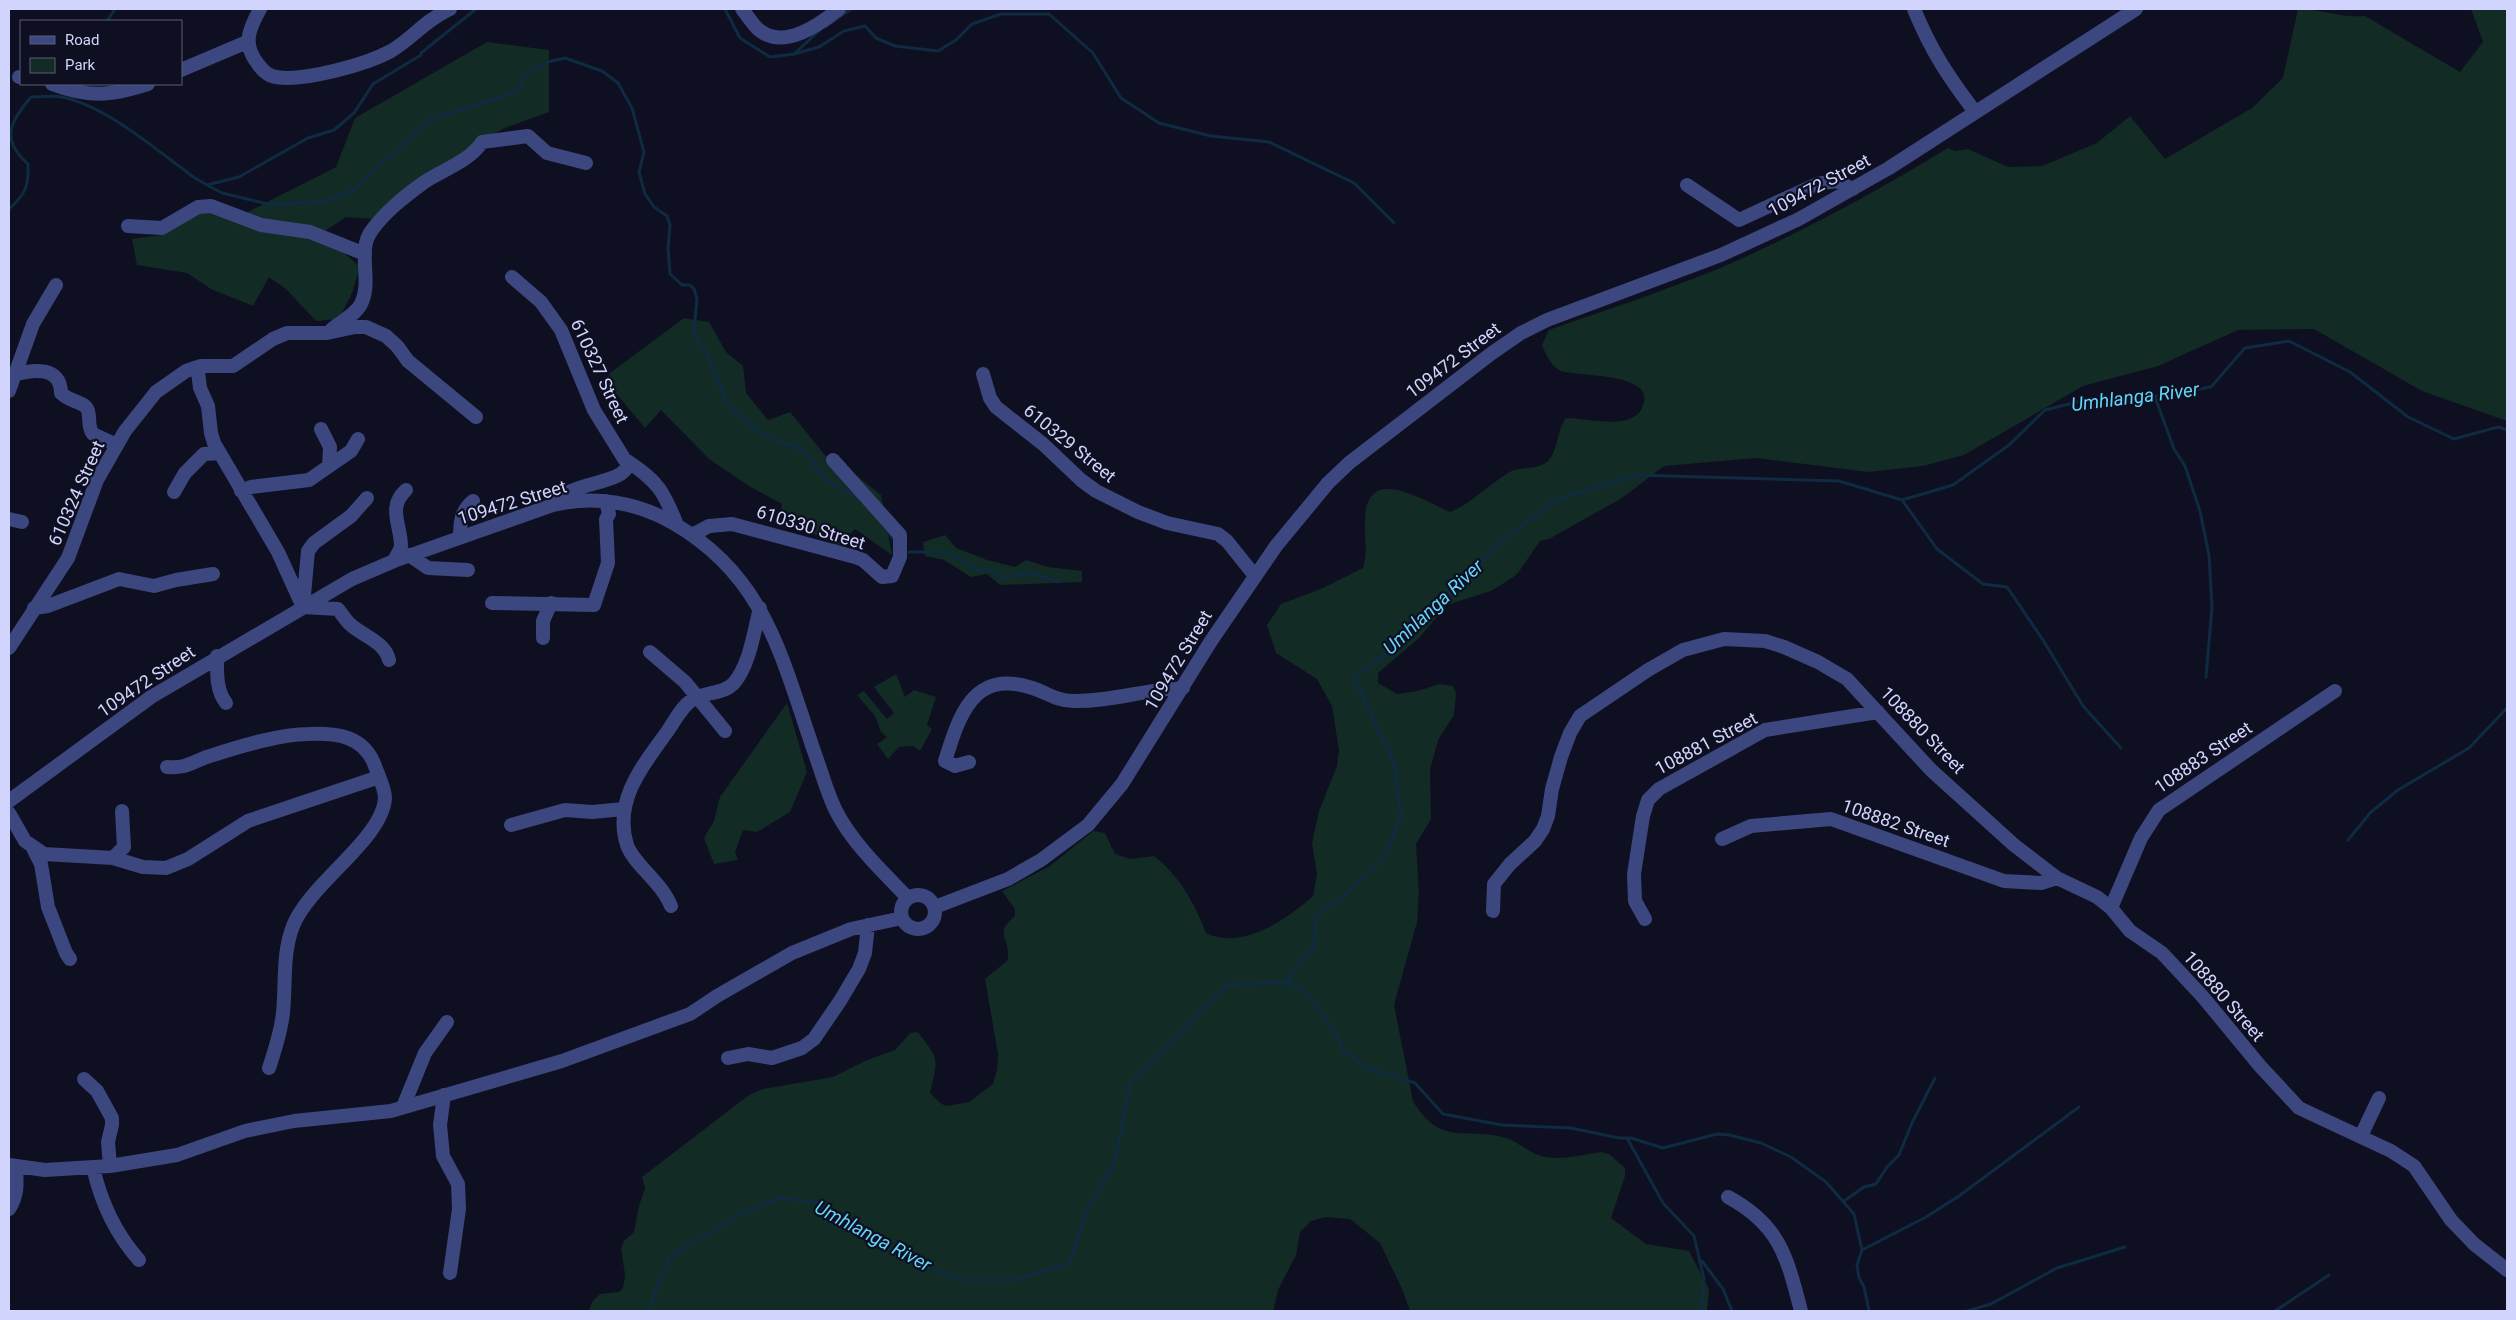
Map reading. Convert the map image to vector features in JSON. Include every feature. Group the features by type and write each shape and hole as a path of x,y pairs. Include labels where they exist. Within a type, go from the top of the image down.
{"street":[{"path":"260,9 249,30 247,42 257,64 266,74 274,77 300,76 336,70 392,50 426,22 450,9"},
{"path":"742,9 759,30 779,38 808,29 838,9"},
{"path":"1914,9 1932,50 1945,73 1975,112"},
{"name":"109472 Street","path":"935,907 1008,879 1041,860 1088,825 1122,784 1183,688 1210,641 1255,576 1308,507 1349,463 1521,333 1547,320 1721,256 1799,219 1853,190 2136,9"},
{"path":"182,70 247,42"},
{"path":"55,85 78,93 98,95 143,85"},
{"path":"327,333 361,304 368,280 365,254 366,242 371,232 390,208 423,183 476,151 482,142 528,136 548,153 586,163"},
{"path":"1687,185 1739,220 1817,184 1836,181 1853,190"},
{"path":"128,226 162,228 198,207 211,206 261,225 310,232 365,254"},
{"name":"610327 Street","path":"512,277 541,302 555,320 570,348 594,410 627,461"},
{"path":"9,390 33,324 56,285"},
{"name":"610324 Street","path":"9,648 68,558 98,480 125,431 156,392 173,378 194,368 233,366 273,339 287,333 327,333 355,327 377,331 392,340 408,361 476,417"},
{"path":"194,368 198,372 200,388 210,411 211,433 241,491 278,552 303,607"},
{"path":"14,375 29,370 51,373 58,379 61,384 61,393 68,400 83,404 88,409 88,422 93,434 117,445"},
{"name":"610329 Street","path":"983,374 990,398 1003,414 1044,444 1089,486 1118,504 1144,515 1167,523 1218,534 1227,541 1255,576"},
{"path":"321,429 330,447 329,466"},
{"path":"241,491 266,485 309,480 351,451 358,439"},
{"path":"174,492 186,473 204,454 220,452"},
{"name":"610330 Street","path":"692,535 709,526 720,524 747,526 855,557 863,560 882,577 892,576 900,557 900,535 833,460"},
{"path":"553,506 566,493 623,473 628,467 627,461"},
{"path":"627,461 651,477 667,498 677,525"},
{"path":"394,561 401,548 395,508 398,497 406,490"},
{"path":"303,607 308,551 314,543 351,516 367,498"},
{"path":"460,538 460,522 464,508 474,501"},
{"path":"492,603 594,605 608,563 606,519 609,514 606,501"},
{"name":"109472 Street","path":"9,800 152,697 218,656 370,570 553,506 572,502 606,501 650,511 677,525 713,551 750,592 760,608 794,688 837,811 862,849 908,898"},
{"path":"409,555 428,568 468,570"},
{"path":"34,608 48,606 119,578 154,586 176,580 214,574"},
{"path":"543,638 543,621 551,603"},
{"path":"303,607 338,609 351,626 372,638 388,655 388,660"},
{"path":"671,906 658,883 629,849 624,832 624,809 638,772 684,708 697,697 719,691 733,683 745,662 760,608"},
{"name":"108880 Street","path":"1492,911 1494,884 1510,864 1535,841 1543,829 1548,816 1552,789 1561,757 1570,733 1580,716 1648,670 1683,650 1724,639 1765,641 1784,647 1818,662 1847,680 1931,770 2014,845 2057,878 2084,889 2111,908 2130,932 2162,953 2286,1096 2310,1114 2391,1151 2414,1166 2451,1220 2474,1244 2507,1270"},
{"path":"650,652 685,682 725,731"},
{"path":"218,656 218,685 221,697 226,704"},
{"path":"969,762 955,766 945,761 964,709 978,693 993,684 1012,682 1035,689 1052,698 1072,701 1183,688"},
{"name":"108883 Street","path":"2111,908 2141,838 2159,810 2335,691"},
{"name":"108881 Street","path":"1645,920 1635,901 1634,874 1643,816 1648,800 1659,789 1765,730 1878,712"},
{"path":"167,767 188,767 211,755 288,736 309,734 338,736 360,742 372,758 379,777 385,800 378,821 318,888 293,926 284,973 283,1016 269,1068"},
{"path":"9,813 25,841 44,854 113,858 155,869 173,866 248,822 379,777"},
{"path":"511,825 564,810 592,812 624,809"},
{"path":"113,858 124,847 122,811"},
{"name":"108882 Street","path":"1722,839 1751,826 1831,819 2004,880 2041,883 2057,878"},
{"path":"33,848 41,864 48,907 70,960"},
{"path":"916,896 925,897 935,907 933,921 926,928 912,928 902,918 902,908 908,898 916,896"},
{"path":"9,1209 16,1198 17,1188 12,1166 45,1170 110,1166 177,1155 245,1131 294,1121 375,1114 403,1107 562,1061 690,1014 792,952 868,925 902,918"},
{"path":"728,1058 748,1054 772,1058 802,1048 814,1039 858,969 865,953 868,925"},
{"path":"403,1107 426,1053 447,1022"},
{"path":"84,1079 97,1092 112,1118 108,1142 110,1166"},
{"path":"444,1095 440,1125 443,1156 458,1184 459,1209 450,1273"},
{"path":"2360,1136 2379,1098"},
{"path":"93,1167 104,1205 116,1231 139,1260"},
{"path":"1728,1197 1747,1207 1772,1231 1788,1264 1802,1311"}],"green space":[{"path":"2298,9 2347,16 2365,16 2460,72 2483,42 2471,9 2507,9 2507,421 2422,391 2314,329 2238,330 2158,366 2083,386 1964,455 1923,466 1868,472 1756,458 1664,466 1622,498 1549,539 1540,541 1518,573 1512,578 1491,591 1447,605 1419,638 1378,673 1378,683 1397,694 1418,691 1439,684 1453,686 1456,693 1454,715 1438,740 1430,770 1431,819 1416,844 1419,893 1417,922 1394,1005 1413,1101 1423,1116 1434,1125 1455,1133 1492,1135 1506,1138 1536,1154 1555,1158 1601,1152 1609,1154 1625,1168 1625,1176 1611,1218 1646,1244 1689,1251 1709,1289 1707,1311 1410,1311 1403,1291 1380,1243 1350,1219 1326,1217 1311,1221 1300,1232 1296,1255 1278,1290 1273,1311 589,1311 592,1302 600,1294 619,1292 623,1288 625,1275 621,1248 624,1241 634,1232 645,1188 642,1177 749,1095 763,1089 833,1077 867,1060 895,1050 910,1033 918,1032 934,1055 936,1066 930,1093 940,1103 946,1106 969,1102 993,1084 997,1070 998,1054 985,979 1008,960 1004,931 1008,922 1015,916 1015,909 1002,891 1050,866 1093,831 1105,833 1115,854 1130,859 1154,856 1179,881 1197,911 1206,933 1220,938 1235,938 1264,930 1290,914 1313,896 1317,874 1312,843 1319,811 1337,766 1339,751 1332,706 1317,679 1276,653 1267,625 1281,604 1323,588 1363,568 1366,549 1365,518 1368,501 1375,492 1386,489 1398,490 1450,512 1458,509 1508,473 1539,466 1548,461 1552,457 1566,418 1608,422 1628,419 1636,415 1642,408 1644,396 1639,387 1627,381 1613,378 1559,370 1553,365 1542,345 1549,330 1678,285 1749,255 1836,212 1948,148 1955,151 1968,149 2008,167 2042,166 2097,143 2130,116 2165,159 2252,108 2283,78"},
{"path":"487,42 549,50 549,112 507,127 474,144 373,219 346,217 325,231 341,250 360,267 352,293 339,319 316,321 286,289 269,277 253,306 211,289 187,273 137,265 132,239 160,235 208,207 238,217 336,167 355,118"},
{"path":"684,318 709,322 726,352 743,366 746,393 768,420 790,412 829,460 846,467 881,495 892,555 855,529 838,546 784,519 778,525 782,504 749,486 709,459 661,410 645,428 608,384 610,373"},
{"path":"945,535 956,548 987,560 1015,567 1026,560 1048,567 1082,571 1082,582 1000,585 987,574 971,577 944,560 925,556 923,542"},
{"path":"896,674 905,697 914,690 936,697 927,725 932,729 920,751 913,746 899,747 888,759 877,744 887,737 881,732 875,716 857,695 864,691 887,719 894,713 874,687"},
{"path":"787,703 807,772 790,812 757,832 743,830 735,852 738,860 714,864 704,838 714,821 720,797"}],"waterway":[{"path":"108,20 115,9"},
{"path":"9,209 25,190 28,172 28,164 19,155 14,146 11,130 18,114 31,97 62,97 80,102 97,110 132,131 207,185 239,177 308,138 334,130 354,113 373,84 421,55 421,53 476,9"},
{"path":"725,9 740,38 770,57 794,54 820,30"},
{"path":"825,27 851,9"},
{"path":"794,54 819,47 844,31 865,26 876,38 895,46 938,51 956,40 972,24 1001,14 1049,14 1093,53 1121,98 1159,123 1211,136 1269,142 1354,183 1394,223"},
{"path":"207,185 222,193 272,205 323,201 354,190 428,120 510,94 520,88 526,73 548,62 565,58 602,71 618,83 632,108 644,152 639,172 645,194 654,207 667,216 670,225 668,248 670,274 682,285 690,285 694,289 697,299 694,329 698,342 707,353 724,397 734,412 760,432 779,442 794,446 807,454 825,479 860,499"},
{"name":"Umhlanga River","path":"648,1311 669,1257 740,1214 780,1198 815,1202 887,1247 958,1280 1016,1280 1070,1263 1085,1213 1115,1162 1130,1083 1227,985 1286,982 1298,964 1314,947 1316,916 1349,892 1384,858 1401,816 1394,763 1354,678 1407,638 1503,540 1554,501 1635,475 1839,481 1902,500 1953,485 2009,445 2045,410 2093,398 2132,400 2211,387 2245,348 2289,341 2350,372 2408,417 2454,439 2498,427 2507,430"},
{"path":"2155,397 2174,449 2185,466 2200,511 2209,555 2212,607 2206,677"},
{"path":"1902,500 1937,549 1983,584 2007,587 2043,640 2083,706 2121,748"},
{"path":"885,528 895,541"},
{"path":"909,552 946,552 979,570 988,569 1003,577 1032,573 1059,582"},
{"path":"2348,840 2371,812 2398,790 2469,748 2507,708"},
{"path":"1286,982 1300,987 1311,997 1335,1032 1344,1053 1354,1058 1366,1068 1415,1083 1443,1114 1502,1125 1571,1128 1619,1138 1631,1138 1663,1148 1717,1134 1729,1135 1761,1143 1791,1157 1826,1182 1854,1214 1862,1250 1857,1265 1859,1278 1864,1287 1869,1311"},
{"path":"1844,1201 1864,1187 1876,1184 1887,1167 1899,1155 1912,1123 1935,1078"},
{"path":"1862,1250 1926,1217 1959,1196 2079,1107"},
{"path":"1627,1138 1663,1203 1694,1236 1704,1279 1701,1311"},
{"path":"1967,1311 1991,1304 2057,1268 2125,1247"},
{"path":"1702,1261 1723,1289 1732,1311"},
{"path":"2275,1311 2329,1275"}]}
